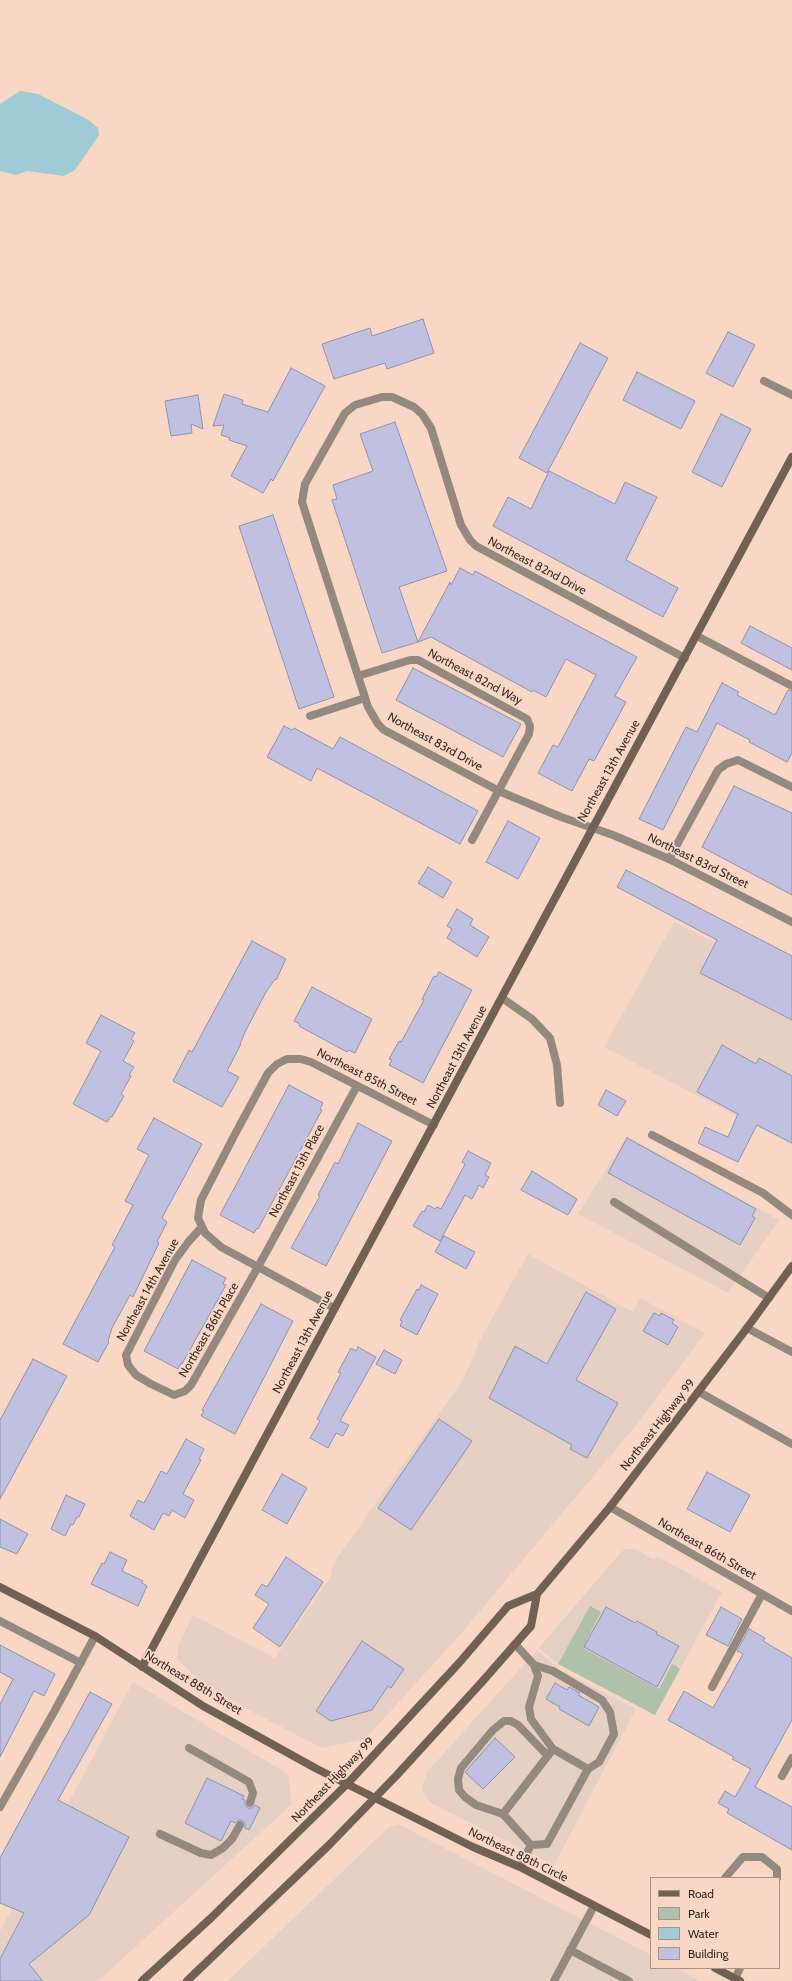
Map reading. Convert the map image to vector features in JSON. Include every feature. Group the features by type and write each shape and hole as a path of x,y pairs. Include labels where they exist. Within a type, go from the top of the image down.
{"street":[{"path":"764,381 792,395"},
{"name":"Northeast 82nd Drive","path":"302,497 305,484 341,418 350,408 366,401 392,397 414,407 422,414 431,428 462,525 470,540 476,546 685,658"},
{"name":"Northeast 13th Avenue","path":"142,1667 792,457"},
{"name":"Northeast 83rd Drive","path":"302,497 303,509 365,698 372,716 384,730 499,790 561,817 592,828"},
{"path":"697,636 792,686"},
{"name":"Northeast 82nd Way","path":"358,676 410,660 418,660 527,719 530,726 529,734 499,790"},
{"path":"310,716 365,698"},
{"path":"669,859 718,770 726,764 738,760 792,787"},
{"path":"472,840 499,790"},
{"name":"Northeast 83rd Street","path":"592,828 669,859 792,922"},
{"path":"502,998 532,1019 550,1038 557,1064 560,1103"},
{"name":"Northeast 85th Street","path":"202,1226 198,1214 207,1188 268,1073 277,1064 287,1059 301,1059 311,1062 434,1125"},
{"name":"Northeast 13th Place","path":"258,1268 357,1086"},
{"path":"652,1134 763,1193 792,1215"},
{"path":"614,1202 769,1298"},
{"path":"202,1226 208,1237 214,1243 334,1308"},
{"name":"Northeast 14th Avenue","path":"151,1384 132,1372 126,1362 126,1352 178,1257 202,1226"},
{"name":"Northeast Highway 99","path":"142,1981 239,1891 348,1783 459,1663 508,1606 537,1594 610,1507 699,1392 792,1266"},
{"name":"Northeast 86th Place","path":"151,1384 174,1395 189,1388 258,1268"},
{"path":"747,1328 792,1352"},
{"path":"699,1392 792,1444"},
{"name":"Northeast 86th Street","path":"610,1507 792,1611"},
{"name":"Northeast 88th Street","path":"0,1587 95,1636 203,1706 317,1769 375,1797"},
{"name":"Northeast Highway 99","path":"187,1981 282,1891 375,1797 515,1644 531,1626 537,1594"},
{"path":"712,1687 762,1594"},
{"path":"0,1621 81,1663"},
{"path":"0,1807 95,1636"},
{"path":"515,1644 534,1666 538,1676 529,1707 531,1719 551,1752"},
{"path":"532,1845 547,1844 588,1769 600,1762 614,1734 610,1712 602,1700 552,1671 534,1666"},
{"path":"532,1845 503,1814 476,1805 465,1797 459,1790 458,1779 461,1768 493,1730 504,1721 511,1721 551,1752 588,1769"},
{"path":"189,1748 249,1782 253,1793 250,1803"},
{"path":"503,1814 551,1752"},
{"path":"782,1776 792,1758"},
{"name":"Northeast 88th Circle","path":"375,1797 473,1847 520,1867 650,1934"},
{"path":"160,1834 201,1853 211,1855 223,1848 232,1839 240,1825"},
{"path":"520,1867 532,1845"},
{"path":"726,1877 743,1857 762,1857 777,1869 777,1877"},
{"path":"554,1981 594,1906"},
{"path":"570,1950 629,1981"},
{"path":"717,1969 738,1980 740,1969"}],"shaded area":[{"path":"674,922 792,983 792,1145 604,1047"},
{"path":"627,1136 779,1220 728,1293 578,1214"},
{"path":"528,1254 633,1312 640,1298 705,1333 638,1423 459,1636 365,1739 322,1748 245,1708 202,1683 177,1659 178,1646 193,1615 275,1658 331,1576 333,1564 463,1380 482,1336"},
{"path":"626,1549 635,1549 653,1559 658,1557 722,1592 655,1715 558,1664 539,1648 621,1552"},
{"path":"537,1650 560,1670 636,1709 554,1865 431,1803 424,1795 422,1788 427,1772"},
{"path":"133,1682 288,1774 292,1804 98,1981 0,1981 0,1931"},
{"path":"398,1824 650,1954 650,1969 677,1969 700,1981 228,1981 389,1827"}],"green space":[{"path":"590,1606 601,1612 583,1648 659,1689 672,1664 680,1669 655,1715 558,1664"}],"water":[{"path":"20,91 38,94 87,119 98,128 99,135 75,170 64,176 27,171 15,175 0,171 0,104"}],"building":[{"path":"423,319 434,353 387,369 385,363 334,379 322,344 370,328 372,336"},
{"path":"728,332 755,345 733,387 706,373"},
{"path":"580,343 608,358 547,473 519,458"},
{"path":"291,368 325,386 273,481 271,479 263,493 231,476 247,446 229,440 230,438 221,435 224,425 213,426 224,394 243,400 242,404 268,412"},
{"path":"637,372 695,401 681,429 623,400"},
{"path":"198,395 203,429 191,424 192,433 171,436 165,401"},
{"path":"721,414 751,429 722,487 692,472"},
{"path":"395,422 447,571 399,587 418,642 382,653 332,500 337,499 333,485 373,471 360,434"},
{"path":"549,471 615,504 625,482 657,497 626,560 678,588 663,617 493,526 508,497 531,509"},
{"path":"273,515 334,697 299,709 239,526"},
{"path":"460,568 473,575 475,571 637,657 615,696 626,702 594,761 589,759 572,791 538,773 553,745 558,747 596,675 566,659 546,697 533,690 532,692 431,637 418,642 450,582 451,585"},
{"path":"750,626 792,648 792,670 741,643"},
{"path":"413,668 521,724 503,757 396,700"},
{"path":"722,683 739,692 737,695 775,715 788,690 792,691 792,753 787,762 749,742 750,740 717,723 663,830 639,819 686,727 697,732"},
{"path":"284,726 292,730 294,728 333,749 340,737 478,811 460,844 317,768 311,781 267,757"},
{"path":"734,786 792,813 792,895 702,847"},
{"path":"508,821 540,838 518,879 486,862"},
{"path":"428,867 452,882 443,898 418,883"},
{"path":"626,870 792,956 792,1020 700,973 717,940 617,887"},
{"path":"457,909 473,919 470,925 489,937 477,957 447,938 452,929 447,926"},
{"path":"252,941 286,959 276,980 275,979 266,992 227,1071 239,1077 222,1107 173,1081 189,1050 192,1052"},
{"path":"439,972 472,990 423,1083 389,1065 392,1060 389,1059 399,1041 401,1042 424,1000 422,999 434,976 436,977"},
{"path":"312,987 372,1019 355,1053 348,1050 347,1052 299,1026 300,1024 294,1021"},
{"path":"101,1015 135,1033 131,1039 134,1041 123,1061 134,1067 129,1075 131,1076 121,1094 124,1096 112,1117 111,1116 107,1122 73,1104 101,1051 86,1043"},
{"path":"722,1045 756,1064 759,1058 792,1076 792,1143 757,1125 738,1162 698,1143 705,1127 728,1137 738,1114 697,1092"},
{"path":"289,1085 323,1103 320,1109 322,1110 258,1229 257,1228 254,1233 220,1215"},
{"path":"606,1090 626,1101 617,1116 598,1105"},
{"path":"154,1118 202,1144 162,1218 167,1222 157,1242 159,1243 133,1297 130,1295 112,1328 109,1342 98,1362 63,1344 115,1247 112,1245 133,1205 125,1201 149,1155 137,1149"},
{"path":"358,1123 392,1141 326,1266 291,1248 320,1196 318,1195 335,1162 338,1164"},
{"path":"627,1138 756,1209 752,1216 755,1218 740,1245 608,1173"},
{"path":"468,1151 491,1163 485,1175 489,1177 483,1188 479,1185 472,1199 465,1195 440,1241 413,1226 422,1211 424,1212 428,1205 435,1209 437,1207 441,1209 465,1164 462,1162"},
{"path":"532,1171 577,1199 568,1215 521,1190"},
{"path":"444,1236 475,1252 466,1269 435,1252"},
{"path":"192,1260 226,1278 223,1284 226,1285 178,1369 144,1351"},
{"path":"421,1285 438,1294 417,1335 400,1326 402,1321 400,1320 417,1289 419,1290"},
{"path":"586,1292 616,1309 576,1380 618,1403 587,1458 570,1449 572,1445 489,1398 515,1346 547,1364"},
{"path":"261,1304 293,1321 235,1434 201,1416 204,1411 202,1410"},
{"path":"654,1313 660,1316 661,1313 674,1320 672,1323 678,1327 668,1345 643,1331"},
{"path":"358,1347 376,1357 340,1421 349,1425 343,1436 336,1433 328,1448 310,1438 320,1421 317,1419 341,1373 338,1372 351,1348 356,1351"},
{"path":"384,1350 402,1360 395,1374 376,1364"},
{"path":"33,1359 67,1376 0,1499 0,1420"},
{"path":"439,1419 472,1441 411,1530 378,1508"},
{"path":"186,1439 204,1449 199,1459 201,1460 183,1494 194,1500 185,1518 172,1510 169,1516 163,1513 154,1530 130,1516 138,1500 144,1503 161,1471 167,1474"},
{"path":"707,1472 750,1495 730,1532 687,1509"},
{"path":"282,1474 307,1488 287,1524 262,1510"},
{"path":"66,1495 85,1504 79,1517 77,1517 73,1525 71,1524 65,1536 51,1529"},
{"path":"0,1519 28,1534 17,1554 0,1547"},
{"path":"110,1552 127,1560 122,1571 143,1581 142,1583 147,1586 138,1606 91,1584 102,1563 104,1564"},
{"path":"286,1557 323,1582 280,1647 253,1628 269,1604 255,1595 262,1584 267,1587"},
{"path":"606,1607 635,1623 637,1621 657,1632 656,1634 679,1646 657,1687 584,1647"},
{"path":"721,1607 742,1619 728,1646 706,1635"},
{"path":"749,1629 765,1638 763,1641 792,1658 792,1720 755,1787 792,1807 792,1850 727,1813 729,1809 718,1803 725,1791 735,1797 751,1769 732,1759 734,1757 668,1720 684,1691 713,1708 743,1654 737,1651"},
{"path":"362,1641 404,1669 391,1688 388,1686 372,1710 331,1721 316,1711"},
{"path":"0,1645 55,1674 44,1696 34,1691 0,1757 0,1704 13,1679 0,1672"},
{"path":"555,1683 567,1690 569,1687 580,1693 578,1695 599,1707 589,1726 559,1709 560,1707 546,1699"},
{"path":"90,1692 112,1704 58,1800 129,1837 89,1915 29,1964 43,1981 0,1981 0,1959 24,1913 0,1903 0,1858"},
{"path":"495,1738 515,1757 483,1789 465,1772"},
{"path":"207,1778 244,1796 242,1799 245,1800 245,1805 248,1808 252,1808 255,1805 260,1808 249,1830 245,1828 245,1823 242,1820 238,1820 235,1823 231,1821 221,1841 185,1823"}]}
